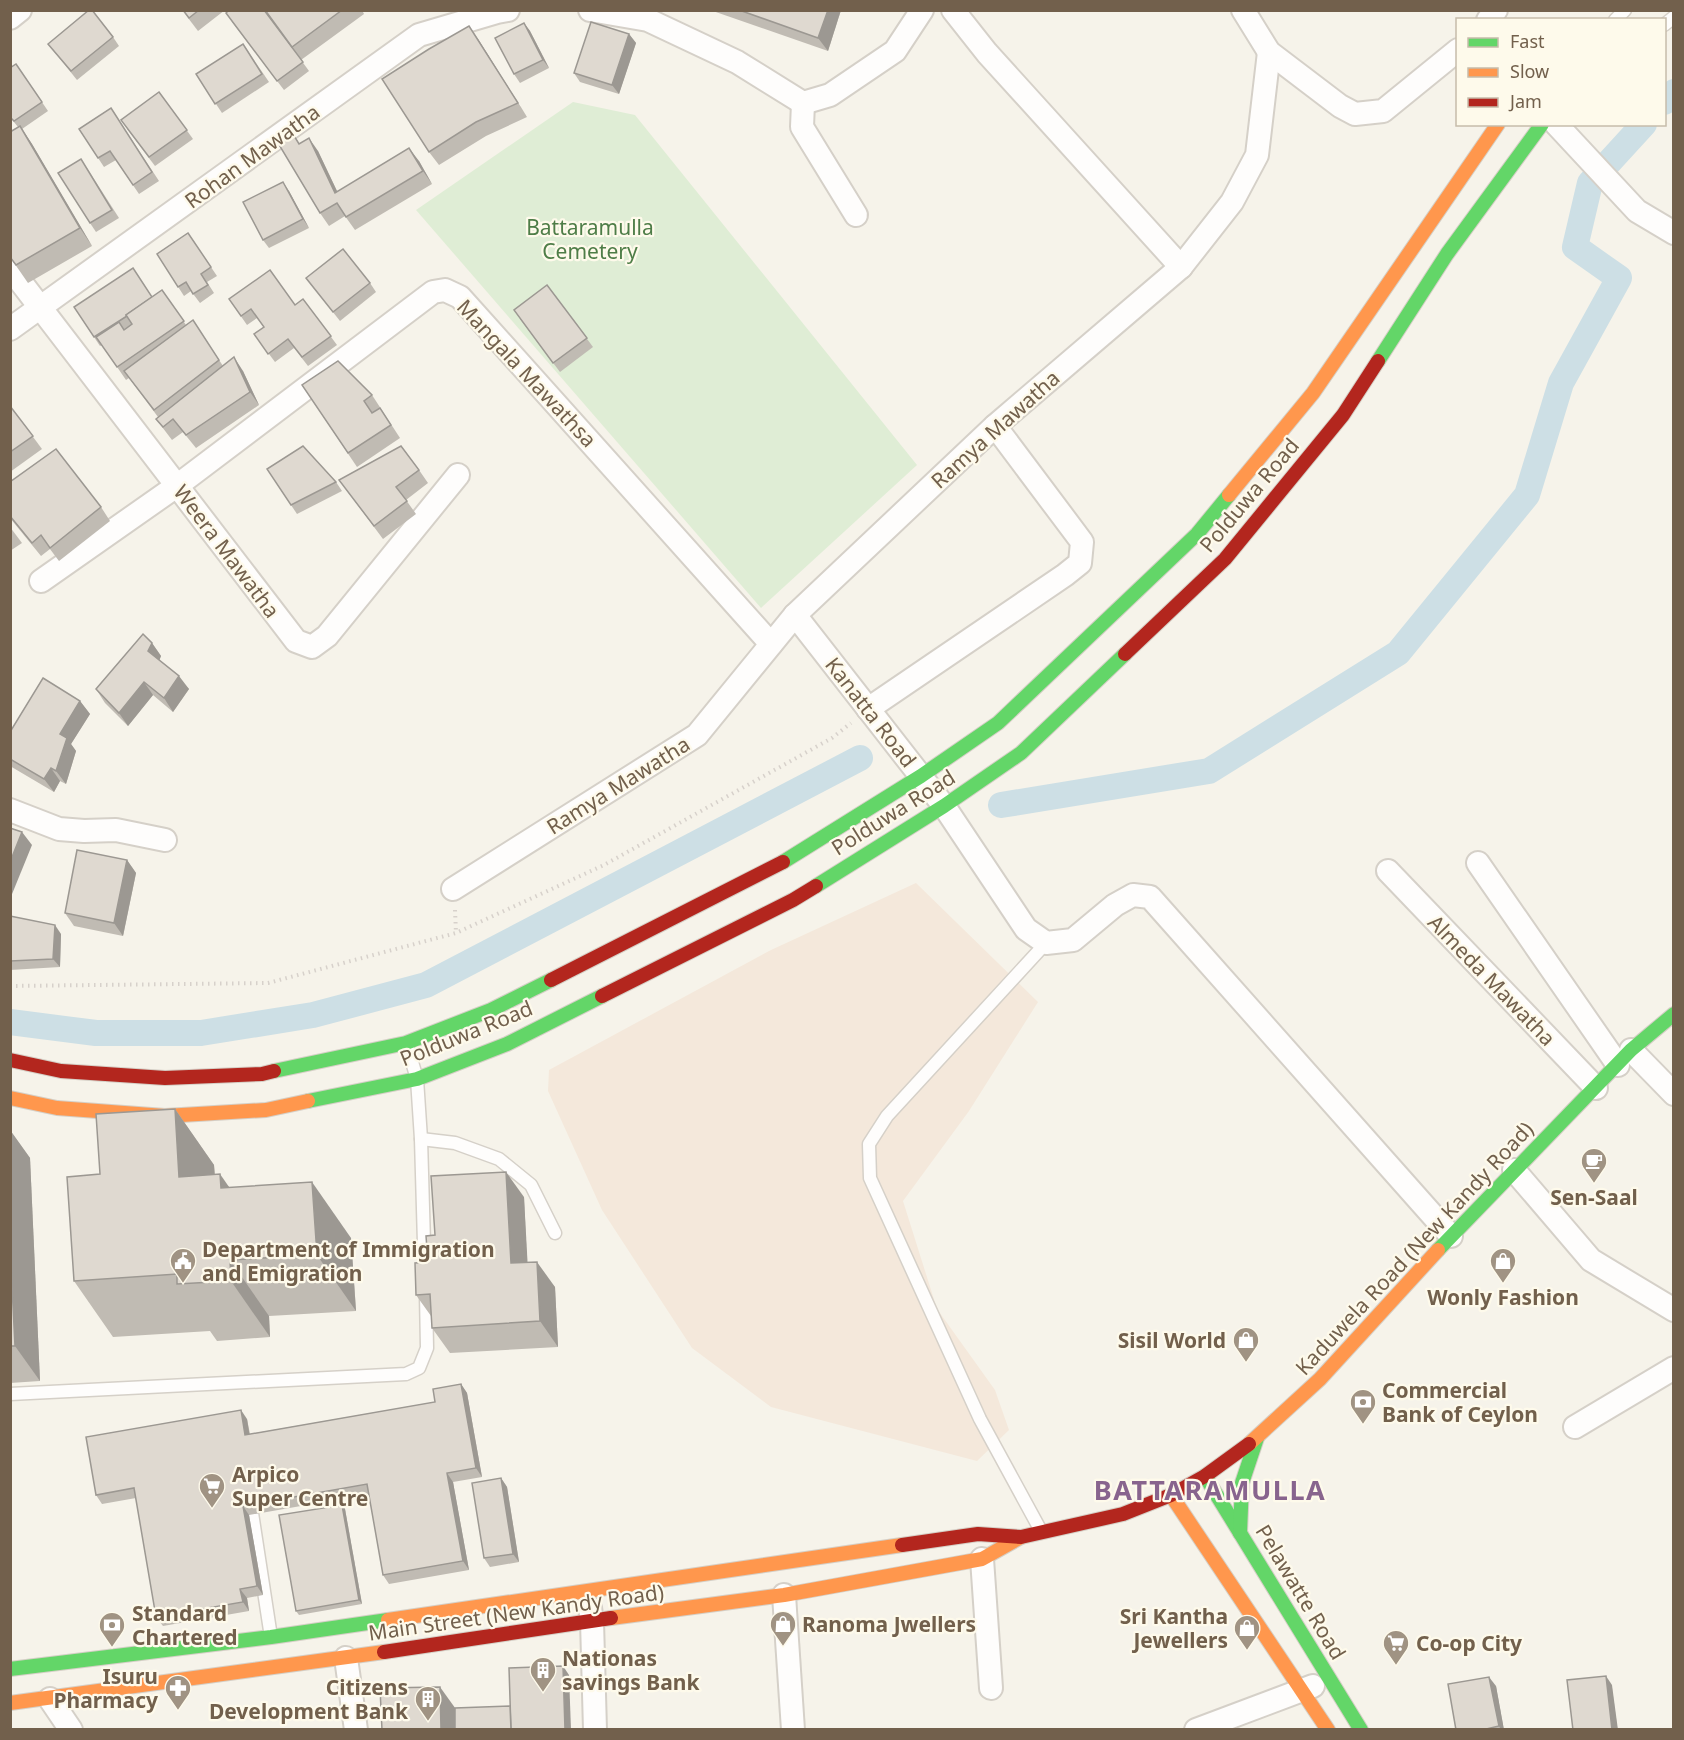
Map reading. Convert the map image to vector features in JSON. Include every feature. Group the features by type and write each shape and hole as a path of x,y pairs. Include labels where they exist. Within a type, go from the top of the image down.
{"main road":[{"name":"Polduwa Road","path":"10,1060 62,1071 165,1078 262,1074 406,1043 491,1010 774,868 921,776 998,723 1197,534 1313,393 1497,126"},
{"name":"Polduwa Road","path":"10,1098 57,1108 165,1116 266,1110 417,1079 507,1044 793,900 944,806 1021,753 1225,559 1343,415 1447,254 1541,126"},
{"name":"Kaduwela Road (New Kandy Road)","path":"1171,1495 1206,1476 1257,1438 1320,1379 1514,1170 1624,1058 1674,1014"},
{"path":"1240,1533 1242,1483 1257,1438"},
{"name":"Pelawatte Road","path":"1206,1476 1361,1730"},
{"name":"Main Street (New Kandy Road)","path":"10,1669 271,1637 978,1534 1021,1537 1042,1534 1123,1514 1171,1495"},
{"path":"1171,1495 1328,1730"},
{"path":"1123,1514 1145,1520"},
{"name":"Main Street (New Kandy Road)","path":"10,1703 346,1658 784,1595 982,1559 1021,1537"},
{"path":"1185,1537 1210,1552"}],"street":[{"path":"10,18 20,10"},
{"name":"Rohan Mawatha","path":"10,329 419,35 508,10"},
{"path":"590,10 648,20 737,62 803,103 830,95 895,51 922,10"},
{"path":"952,10 987,53 1181,267"},
{"path":"1244,10 1269,52 1340,106 1355,114 1383,111 1456,52"},
{"name":"Ramya Mawatha","path":"453,889 697,735 795,615 995,426 1181,267 1232,202 1257,155 1269,52"},
{"path":"803,103 802,126 856,215"},
{"path":"1557,126 1637,211 1674,232"},
{"name":"Weera Mawatha","path":"10,268 296,641 312,647 327,636 458,475"},
{"name":"Mangala Mawathsa","path":"41,581 178,485 433,292 445,290 460,297 771,644"},
{"path":"868,709 1080,563 1082,542 995,426"},
{"name":"Kanatta Road","path":"795,615 944,806 1026,929 1046,943"},
{"path":"10,810 59,829 116,830 165,840"},
{"path":"1478,863 1624,1058 1674,1094"},
{"name":"Almeda Mawatha","path":"1388,871 1596,1088"},
{"path":"1046,943 1073,940 1115,905 1133,895 1150,897 1451,1236"},
{"path":"1514,1170 1591,1260 1674,1310"},
{"path":"1575,1427 1674,1368"},
{"path":"982,1559 991,1688"},
{"path":"587,1591 592,1621 595,1730"},
{"path":"784,1595 793,1730"},
{"path":"346,1658 356,1730"},
{"path":"1196,1730 1329,1680"},
{"path":"50,1698 71,1730"}],"lane":[{"path":"1042,1534 980,1419 870,1178 869,1144 887,1116 1046,943"},
{"path":"10,1394 406,1374 419,1368 427,1348 421,1139 417,1079 406,1043"},
{"path":"421,1139 455,1143 499,1159 531,1185 555,1233"},
{"path":"249,1491 271,1637"}],"shaded area":[{"path":"916,883 1038,1002 969,1111 903,1201 937,1309 995,1390 1009,1430 977,1461 771,1407 692,1348 602,1210 548,1091 549,1070 771,950"}],"green space":[{"name":"Battaramulla Cemetery","path":"573,102 635,115 917,465 761,608 416,210"}],"building":[{"path":"89,10 92,10 113,37 71,71 48,44"},
{"path":"183,10 199,10 189,18"},
{"path":"229,10 264,10 303,62 277,81 226,13"},
{"path":"265,10 342,10 292,47"},
{"path":"739,10 828,10 818,38"},
{"path":"591,22 629,34 612,85 574,73"},
{"path":"524,23 543,60 514,74 495,38"},
{"path":"469,26 518,103 476,122 429,152 382,79"},
{"path":"243,44 262,74 215,104 196,74"},
{"path":"16,64 42,102 14,121 10,117 10,68"},
{"path":"159,92 187,130 149,157 121,120"},
{"path":"111,108 152,172 133,185 110,151 98,158 79,129"},
{"path":"20,126 80,228 16,265 10,257 10,132"},
{"path":"293,134 299,144 309,138 335,193 409,148 423,171 346,217 337,203 320,213 278,143"},
{"path":"81,159 112,210 90,223 58,173"},
{"path":"283,182 303,219 263,240 243,202"},
{"path":"188,233 211,267 201,274 208,285 193,294 186,282 178,287 157,254"},
{"path":"343,249 370,283 333,312 306,278"},
{"path":"133,268 152,297 94,337 74,307"},
{"path":"270,270 295,305 303,299 331,336 302,357 288,339 268,354 254,334 264,327 251,309 241,316 229,299"},
{"path":"547,285 587,338 553,363 514,310"},
{"path":"162,290 184,321 117,367 96,337 119,322 124,330 132,324 126,315"},
{"path":"193,320 219,360 154,410 124,371"},
{"path":"234,357 250,392 186,435 173,419 163,427 156,419"},
{"path":"338,361 372,395 364,401 372,413 380,408 391,425 348,453 302,385"},
{"path":"10,406 33,436 10,452"},
{"path":"303,446 336,482 291,505 267,469"},
{"path":"401,446 419,470 396,487 407,501 374,526 339,480"},
{"path":"56,449 101,507 50,548 41,535 32,543 10,516 10,482"},
{"path":"143,634 152,643 148,651 179,676 164,698 144,682 119,713 96,689"},
{"path":"43,678 80,701 60,734 67,738 56,771 51,768 44,779 10,759 10,732"},
{"path":"10,828 22,832 10,862"},
{"path":"77,850 127,860 114,923 65,913"},
{"path":"10,916 55,925 53,959 10,961"},
{"path":"175,1109 179,1177 220,1174 221,1188 312,1182 317,1255 230,1260 231,1281 177,1284 177,1274 74,1281 67,1177 100,1174 96,1114"},
{"path":"506,1172 511,1263 537,1262 540,1321 432,1328 430,1294 416,1295 415,1263 428,1262 426,1236 435,1235 431,1176"},
{"path":"10,1247 15,1346 10,1346"},
{"name":"Arpico Super Centre","path":"461,1384 476,1468 447,1473 463,1561 383,1575 367,1484 243,1506 257,1586 240,1589 243,1602 156,1617 134,1488 96,1495 86,1437 241,1410 245,1435 435,1402 433,1389"},
{"path":"501,1478 513,1554 484,1558 472,1483"},
{"path":"342,1505 359,1600 296,1611 279,1515"},
{"name":"Nationas savings Bank","path":"563,1666 565,1730 511,1730 509,1668"},
{"path":"1606,1676 1612,1730 1573,1730 1567,1680"},
{"path":"1489,1677 1499,1726 1482,1730 1456,1730 1448,1684"},
{"path":"440,1687 441,1730 382,1730 380,1688"},
{"path":"510,1706 511,1730 455,1730 455,1708"}],"waterway":[{"path":"1666,100 1674,92"},
{"path":"1001,805 1209,771 1398,653 1527,495 1561,383 1619,278 1575,247 1590,183 1642,126"},
{"path":"10,1022 96,1033 201,1033 313,1015 426,985 860,758"}],"traffic: fast":[{"path":"1378,361 1447,254 1541,126"},
{"path":"783,862 921,776 998,723 1197,534 1229,495"},
{"path":"816,886 944,806 1021,753 1125,654"},
{"path":"274,1071 406,1043 491,1010 551,980"},
{"path":"308,1101 417,1079 507,1044 602,996"},
{"path":"1438,1250 1631,1050 1674,1014"},
{"path":"1240,1533 1242,1483 1257,1438"},
{"path":"1205,1476 1361,1730"},
{"path":"10,1669 271,1637 388,1620"}],"traffic: slow":[{"path":"1229,495 1313,393 1497,126"},
{"path":"10,1098 57,1108 165,1116 266,1110 308,1101"},
{"path":"1249,1444 1320,1379 1438,1250"},
{"path":"1171,1495 1328,1730"},
{"path":"611,1618 784,1595 982,1559 1021,1537"},
{"path":"388,1620 902,1545"},
{"path":"10,1703 384,1652"}],"traffic: jam":[{"path":"1125,654 1225,559 1343,415 1378,361"},
{"path":"551,980 783,862"},
{"path":"602,996 793,900 816,886"},
{"path":"10,1060 61,1071 165,1078 262,1074 274,1071"},
{"path":"902,1545 978,1534 1021,1537 1123,1514 1171,1495 1205,1476 1249,1444"},
{"path":"384,1652 611,1618"}],"place":[{"name":"Sen-Saal","path":"1594,1184"},
{"name":"Department of Immigration and Emigration","path":"183,1284"},
{"name":"Wonly Fashion","path":"1503,1284"},
{"name":"Sisil World","path":"1246,1363"},
{"name":"Commercial Bank of Ceylon","path":"1363,1425"},
{"name":"Arpico Super Centre","path":"212,1509"},
{"name":"Ranoma Jwellers","path":"783,1647"},
{"name":"Standard Chartered","path":"112,1648"},
{"name":"Sri Kantha Jewellers","path":"1247,1651"},
{"name":"Co-op City","path":"1396,1666"},
{"name":"Nationas savings Bank","path":"543,1693"},
{"name":"Isuru Pharmacy","path":"178,1711"},
{"name":"Citizens Development Bank","path":"428,1722"}],"district":[{"name":"BATTARAMULLA","path":"1210,1489"}]}
